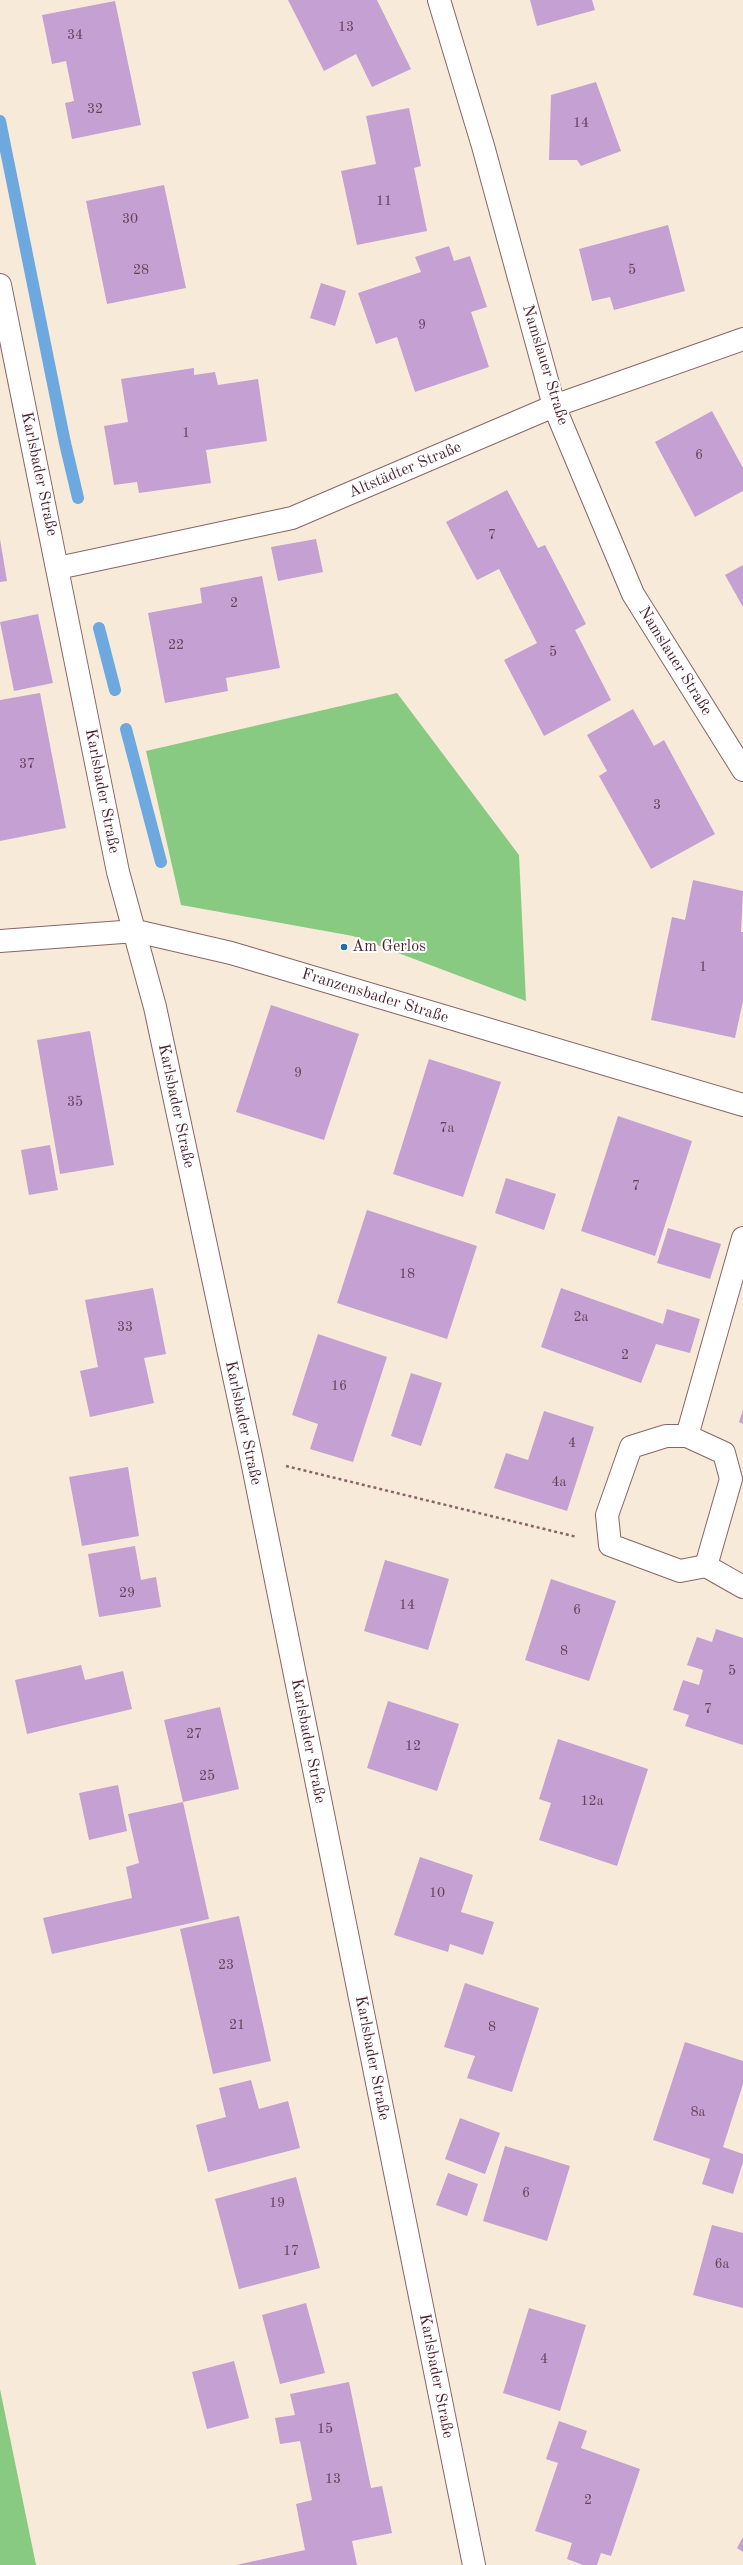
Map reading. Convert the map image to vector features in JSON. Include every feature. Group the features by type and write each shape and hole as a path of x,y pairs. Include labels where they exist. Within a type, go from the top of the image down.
{"street":[{"name":"Namslauer Straße","path":"439,0 483,146 554,406 633,594 743,770"},
{"name":"Karlsbader Straße","path":"0,285 118,872 136,931 155,1007 251,1456 474,2565"},
{"name":"Altstädter Straße","path":"58,568 292,518 554,406 743,339"},
{"name":"Franzensbader Straße","path":"0,941 136,931 231,953 743,1105"},
{"path":"687,1436 743,1238"},
{"path":"706,1566 731,1479 724,1453 687,1436 666,1436 631,1447 607,1515 610,1545 680,1571 706,1566 743,1587"}],"path":[{"path":"251,1456 610,1545"}],"green space":[{"path":"397,693 519,855 526,1001 353,936 181,905 146,751"},
{"path":"0,2389 36,2565 0,2565"}],"building":[{"path":"288,0 377,0 411,69 372,87 356,54 324,71"},
{"path":"530,0 592,0 595,10 537,26"},
{"path":"115,1 141,125 72,139 65,103 74,101 66,61 52,64 42,15"},
{"path":"596,82 621,151 581,166 577,160 549,160 551,95"},
{"path":"409,108 421,166 414,168 427,231 357,245 341,171 376,164 366,116"},
{"path":"164,185 186,288 107,304 86,201"},
{"path":"668,225 685,291 614,310 610,297 592,301 579,249"},
{"path":"449,246 454,261 470,256 487,307 471,312 489,367 415,392 397,337 376,344 358,293 421,272 415,257"},
{"path":"321,283 346,291 335,326 310,318"},
{"path":"194,368 194,375 215,372 218,385 258,379 267,441 206,450 211,483 139,493 137,482 114,485 104,426 128,422 121,379"},
{"path":"712,411 743,468 743,491 695,517 655,442"},
{"path":"507,490 538,548 545,545 586,624 575,630 611,700 544,736 504,660 537,643 499,569 477,580 446,522"},
{"path":"0,539 7,581 0,582"},
{"path":"316,539 323,572 278,581 271,547"},
{"path":"743,565 743,607 725,575"},
{"path":"262,576 280,668 226,678 228,691 165,703 148,613 202,603 200,588"},
{"path":"38,614 53,683 14,691 0,622"},
{"path":"40,693 66,828 0,841 0,700"},
{"path":"633,709 654,746 664,740 715,834 651,869 599,776 607,771 587,735"},
{"path":"693,880 743,891 741,932 743,932 743,1001 735,1038 651,1020 672,917 685,920"},
{"path":"271,1005 359,1034 324,1140 236,1112"},
{"path":"90,1031 114,1165 60,1174 37,1040"},
{"path":"429,1059 501,1082 463,1197 393,1174"},
{"path":"618,1116 692,1141 655,1256 581,1231"},
{"path":"50,1145 58,1190 29,1195 21,1150"},
{"path":"506,1178 556,1194 544,1230 495,1213"},
{"path":"367,1210 477,1246 447,1339 337,1303"},
{"path":"668,1228 721,1244 710,1279 657,1263"},
{"path":"153,1288 166,1354 144,1358 154,1403 90,1417 80,1371 98,1367 85,1300"},
{"path":"561,1288 663,1324 667,1309 700,1319 690,1353 656,1344 641,1383 541,1347"},
{"path":"318,1334 387,1357 353,1462 310,1449 318,1424 292,1415"},
{"path":"411,1373 442,1383 421,1446 391,1436"},
{"path":"743,1410 743,1424 739,1422"},
{"path":"544,1411 594,1427 567,1511 494,1488 506,1453 528,1460"},
{"path":"128,1467 139,1536 82,1546 69,1477"},
{"path":"135,1546 141,1580 156,1577 161,1607 99,1617 88,1554"},
{"path":"385,1560 449,1579 428,1650 364,1631"},
{"path":"551,1579 616,1601 589,1681 525,1660"},
{"path":"716,1629 743,1638 743,1745 685,1726 689,1715 673,1710 683,1680 699,1685 703,1670 687,1665 697,1637 712,1642"},
{"path":"81,1665 85,1680 123,1671 132,1709 27,1734 15,1680"},
{"path":"388,1701 459,1724 437,1791 367,1768"},
{"path":"220,1707 239,1789 183,1802 164,1720"},
{"path":"558,1739 648,1769 617,1866 539,1840 551,1803 539,1799"},
{"path":"118,1785 127,1831 89,1840 79,1793"},
{"path":"183,1802 209,1919 52,1954 43,1918 132,1898 126,1867 139,1863 128,1814"},
{"path":"420,1857 473,1875 461,1912 494,1922 483,1955 450,1944 448,1952 394,1935"},
{"path":"239,1916 271,2061 213,2074 180,1929"},
{"path":"465,1983 539,2008 512,2092 467,2078 475,2056 444,2047"},
{"path":"685,2042 743,2061 743,2084 723,2147 743,2154 743,2162 733,2194 702,2184 710,2159 653,2140"},
{"path":"251,2080 259,2109 288,2101 300,2148 208,2172 196,2125 226,2117 219,2088"},
{"path":"460,2118 500,2133 485,2174 445,2159"},
{"path":"505,2146 570,2166 547,2241 483,2221"},
{"path":"448,2173 478,2184 467,2216 436,2205"},
{"path":"296,2177 320,2268 239,2289 215,2199"},
{"path":"712,2225 743,2233 743,2308 693,2295"},
{"path":"306,2303 325,2373 280,2384 262,2315"},
{"path":"529,2308 586,2325 560,2411 503,2393"},
{"path":"234,2361 249,2418 207,2429 192,2372"},
{"path":"349,2382 371,2488 382,2486 392,2533 352,2541 357,2565 236,2565 305,2550 296,2504 312,2500 300,2441 280,2444 275,2418 295,2415 290,2394"},
{"path":"559,2421 587,2431 581,2448 640,2469 611,2556 601,2553 597,2565 583,2565 567,2559 572,2543 535,2531 558,2463 546,2459"},
{"path":"743,2537 743,2552 737,2548"}],"waterway":[{"path":"0,121 65,443 78,498"},
{"path":"99,628 115,690"},
{"path":"126,729 161,862"}],"place":[{"name":"Am Gerlos","path":"344,947"}]}
